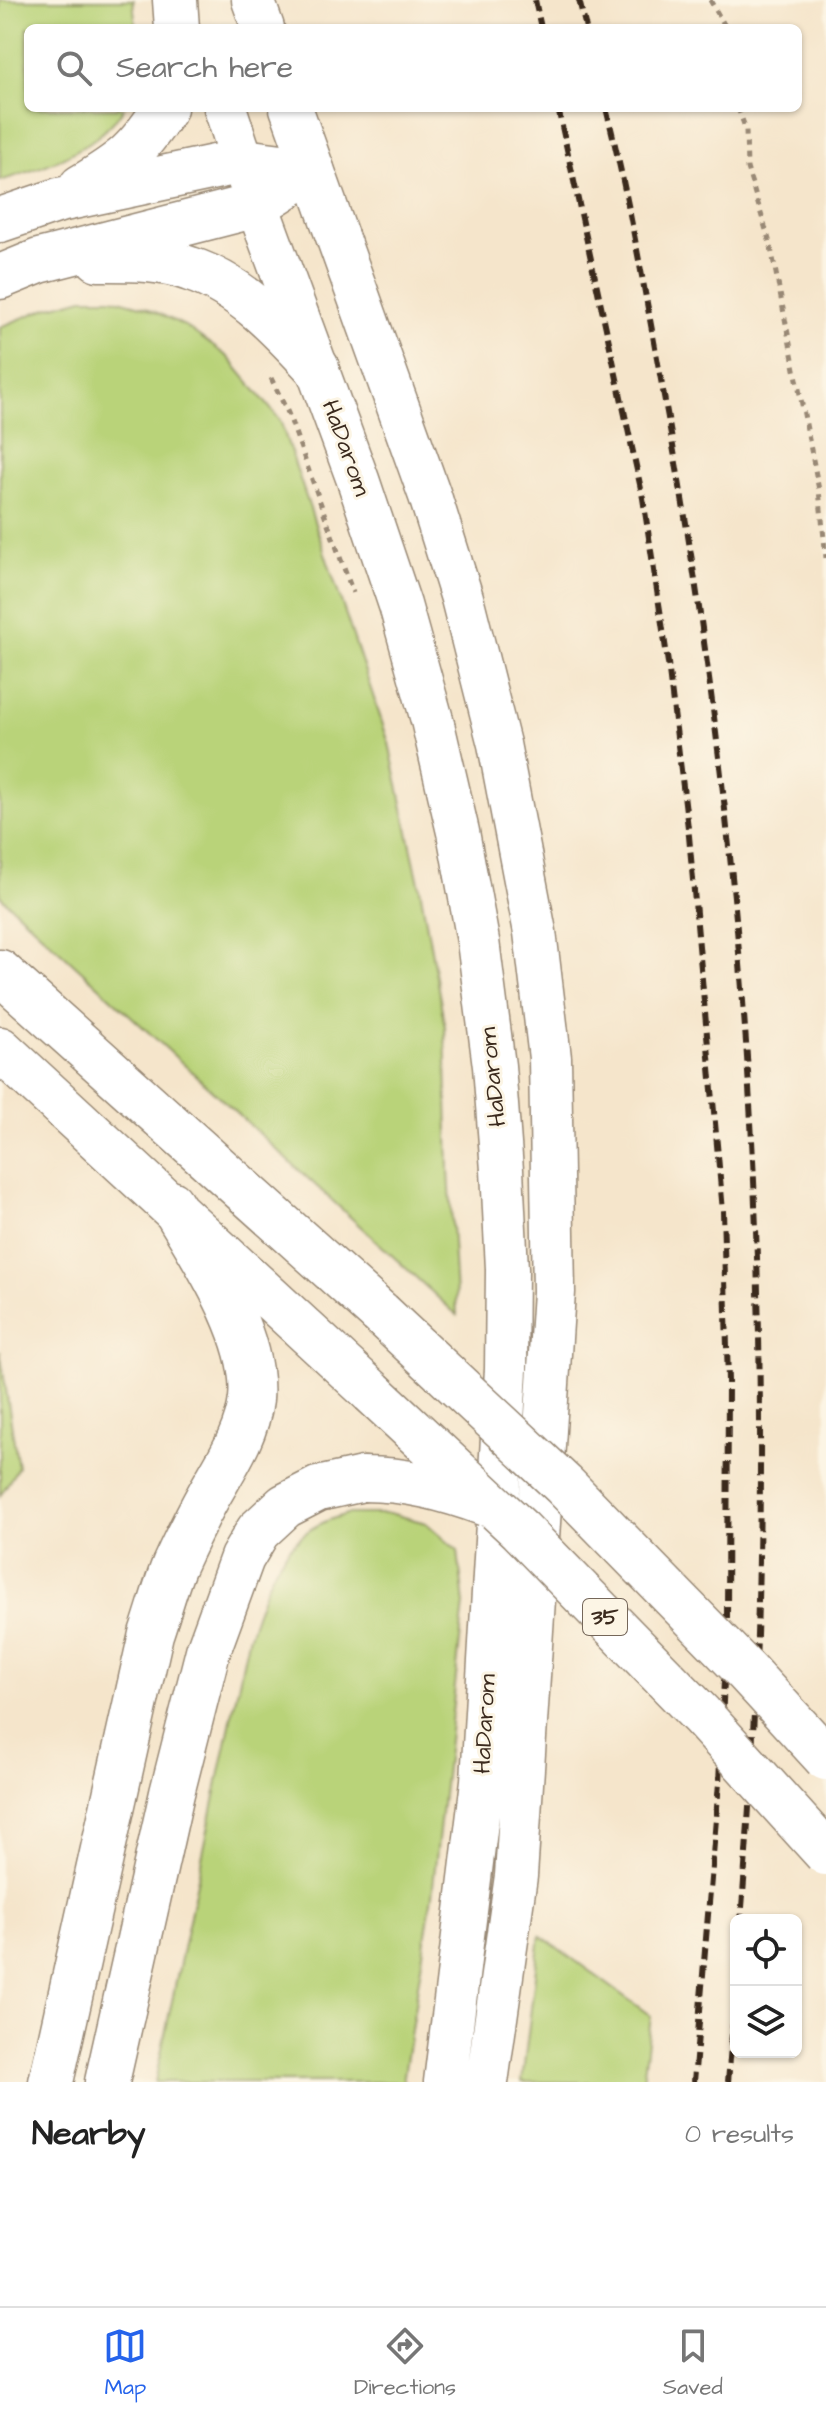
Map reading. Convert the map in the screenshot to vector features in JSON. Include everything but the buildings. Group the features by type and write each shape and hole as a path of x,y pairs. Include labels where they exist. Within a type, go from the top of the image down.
{"highway":[{"path":"175,0 177,24"},
{"path":"59,200 120,164 144,140 162,112"},
{"path":"0,220 59,200 243,161 312,170"},
{"path":"20,269 257,205 312,170"},
{"path":"20,269 137,258 190,269 221,284 267,315 317,368"},
{"name":"35","path":"0,972 380,1313 564,1485 747,1672 826,1758"},
{"name":"35","path":"0,1049 171,1203 495,1507 701,1715 826,1853"},
{"path":"51,2082 151,1634 174,1565 238,1445 251,1398 248,1362 239,1328 211,1269 171,1203"},
{"path":"107,2082 172,1793 208,1651 242,1558 258,1531 285,1506 318,1489 363,1479 397,1479 456,1493 495,1507"}],"main road":[{"path":"185,0 194,24"},
{"path":"253,0 262,24"},
{"name":"HaDarom","path":"226,112 400,605 455,818 478,941 494,1066 507,1269 506,1369 484,1749 445,2082"},
{"name":"HaDarom","path":"292,112 430,496 462,598 499,744 535,932 550,1058 554,1292 516,1876 487,2082"}],"path":[{"path":"710,0 724,24"},
{"path":"739,112 746,130 747,168 770,243 813,459 826,558"},
{"path":"268,371 288,413 356,599"}],"green space":[{"path":"0,0 133,0 136,24 24,24 24,112 121,112 100,134 69,155 0,181"},
{"path":"83,298 112,298 145,307 185,326 228,357 280,420 389,743 420,888 445,1027 457,1315 0,896 0,327 47,308"},
{"path":"0,1351 18,1467 0,1496"},
{"path":"347,1514 393,1514 426,1523 458,1551 464,1604 432,1895 403,2082 155,2082 248,1639 259,1606 272,1574 291,1546 318,1525"},
{"path":"540,1935 651,2016 643,2082 522,2082"}],"railway":[{"path":"535,0 540,24"},
{"path":"579,0 585,24"},
{"path":"559,112 643,498 668,663 689,836 723,1211 728,1381 727,1619 719,1783 694,2082"},
{"path":"607,112 644,287 696,585 721,775 740,965 753,1155 759,1346 759,1537 753,1728 741,1914"},
{"path":"728,2082 730,2058"}]}
